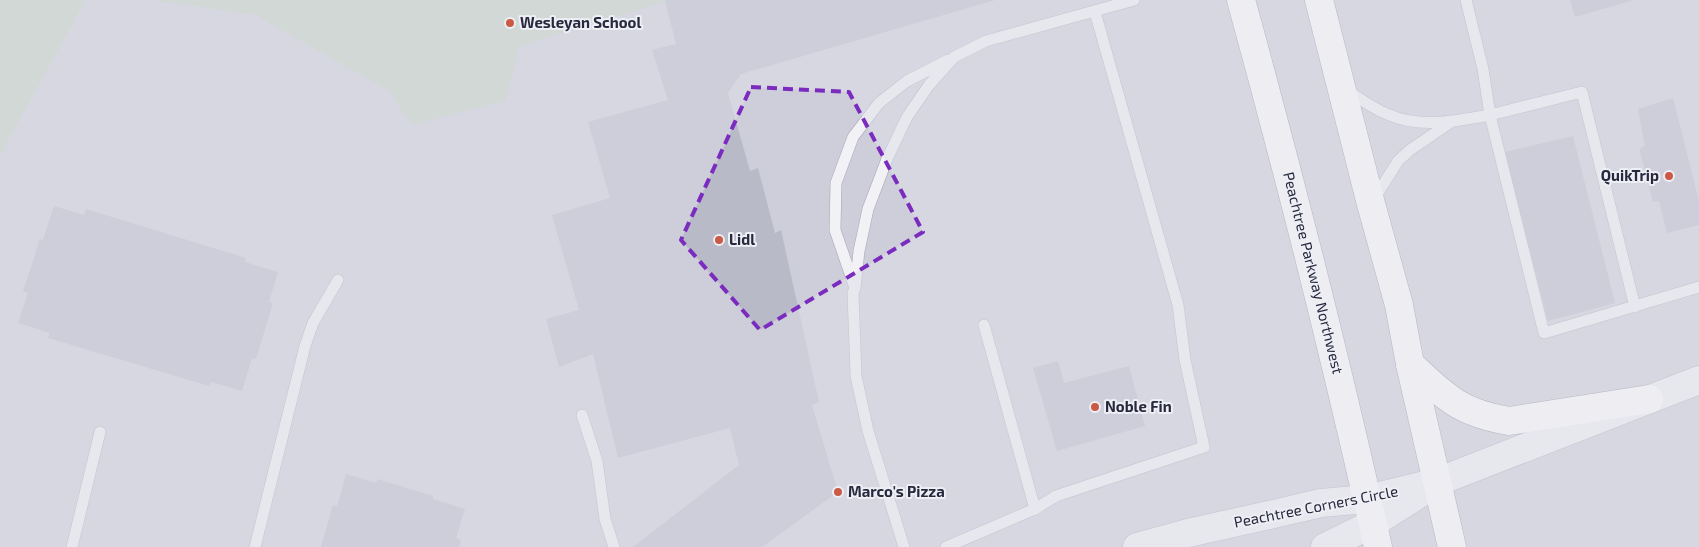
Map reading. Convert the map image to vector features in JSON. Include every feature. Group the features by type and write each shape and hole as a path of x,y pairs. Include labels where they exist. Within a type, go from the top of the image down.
{"highway":[{"name":"Peachtree Parkway Northwest","path":"1241,0 1283,150 1372,523"},
{"path":"1319,0 1399,305 1410,364 1452,547"},
{"path":"1410,364 1449,399 1462,408 1490,418 1510,421 1650,399"}],"street":[{"name":"Peachtree Corners Circle","path":"1325,547 1372,523 1437,482 1699,380"},
{"name":"Peachtree Corners Circle","path":"1137,547 1188,533 1321,503 1372,523"}],"lane":[{"path":"855,288 835,230 836,183 853,137 879,103 907,81 986,41 1134,0"},
{"path":"1466,0 1484,69 1490,115 1544,333 1635,307 1699,286"},
{"path":"946,547 1035,509 1056,496 1204,447 1185,360 1178,305 1094,12"},
{"path":"904,547 868,431 856,376 853,293 868,209 887,159 907,117 929,85 954,57"},
{"path":"1342,87 1374,108 1403,120 1420,122 1451,122 1490,115 1582,92 1635,307"},
{"path":"1371,204 1398,161 1410,150 1451,122"},
{"path":"255,547 305,346 313,324 338,280"},
{"path":"984,325 1035,509"},
{"path":"582,415 597,461 605,519 614,547"},
{"path":"72,547 100,432"}],"highlighted area":[{"path":"751,87 849,92 923,232 760,330 681,240"}],"shaded area":[{"path":"86,0 1699,0 1699,547 0,547 0,156"}],"green space":[{"path":"0,0 86,0 0,156"},
{"path":"153,0 671,0 519,46 506,101 412,125 388,90 255,15"}],"building":[{"path":"995,0 741,74 728,93 750,171 758,168 775,233 781,230 819,402 812,405 838,492 762,547 633,547 739,465 730,428 618,458 593,354 559,367 546,319 579,310 552,215 610,198 588,122 668,100 652,50 676,44 665,1"},
{"path":"1570,0 1631,0 1631,1 1575,17"},
{"name":"QuikTrip","path":"1673,98 1699,201 1699,225 1667,233 1659,201 1653,202 1640,152 1640,148 1645,146 1638,109"},
{"name":"QuikTrip","path":"1573,136 1615,303 1548,321 1505,152"},
{"path":"54,206 84,215 86,209 246,258 245,262 278,272 269,302 273,303 256,359 252,358 242,391 211,382 209,386 48,338 50,333 18,323 28,293 23,291 40,239 43,240"},
{"path":"1058,361 1064,383 1129,366 1145,426 1057,451 1033,368"},
{"path":"346,474 377,483 377,479 433,496 433,499 465,509 456,538 461,540 459,547 321,547 333,505 337,507"}],"place":[{"name":"Wesleyan School","path":"510,23"},
{"name":"QuikTrip","path":"1669,176"},
{"name":"Lidl","path":"719,240"},
{"name":"Noble Fin","path":"1095,407"},
{"name":"Marco's Pizza","path":"838,492"}]}
